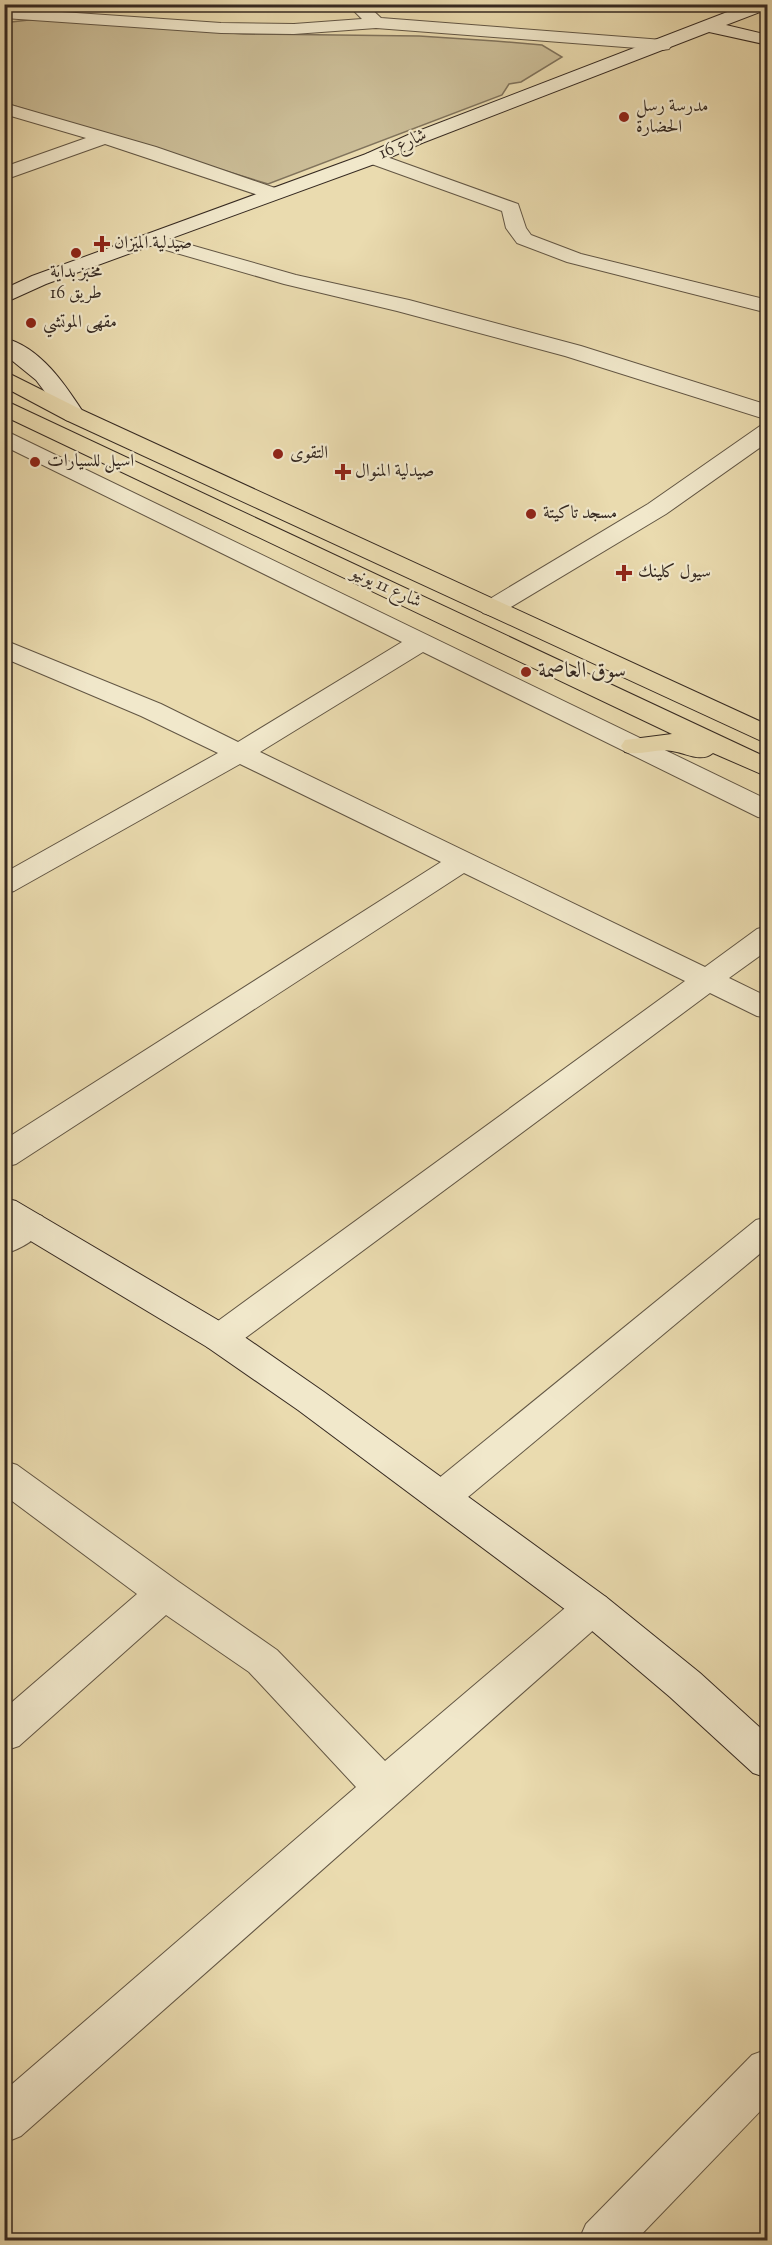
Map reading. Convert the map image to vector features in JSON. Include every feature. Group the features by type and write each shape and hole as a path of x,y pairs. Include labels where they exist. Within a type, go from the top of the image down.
{"highway":[{"name":"شارع 11 يونيو","path":"4,378 74,415 768,736"},
{"name":"شارع 11 يونيو","path":"4,407 763,766"},
{"path":"635,746 670,742 763,766"}],"street":[{"path":"356,4 376,23"},
{"name":"شارع 16","path":"39,280 374,158 415,139 765,4"},
{"path":"4,13 232,28 294,29 376,23 663,45"},
{"path":"708,26 768,40"},
{"path":"4,108 149,151 274,194"},
{"path":"4,174 104,138"},
{"path":"374,158 511,208 516,228 524,239 574,258 757,298"},
{"path":"152,240 291,280 401,305 573,351 768,413"},
{"path":"4,284 39,280"},
{"path":"4,297 39,280"},
{"path":"4,344 48,377 74,415"},
{"path":"492,608 657,509 768,431"},
{"path":"4,437 768,811"},
{"path":"4,885 239,753 422,642"},
{"path":"4,648 111,692 768,1010"},
{"path":"4,1156 462,861"},
{"path":"220,1338 768,934"},
{"path":"13,1225 220,1338 311,1401 592,1608 686,1685 768,1761"},
{"path":"442,1497 768,1228"},
{"path":"4,1475 165,1593 263,1661 384,1788"},
{"path":"4,1734 165,1593"},
{"path":"4,2121 592,1608"},
{"path":"603,2241 768,2070"}],"shaded area":[{"path":"38,19 244,34 419,36 495,41 542,45 562,57 521,82 509,84 502,95 268,184 5,103 5,25 11,22"}],"place":[{"name":"مدرسة رسل الحضارة","path":"624,117"},
{"name":"صيدلية الميزان","path":"102,244"},
{"name":"مخبز بداية طريق 16","path":"76,253"},
{"name":"مقهى الموتشي","path":"31,323"},
{"name":"التقوى","path":"278,454"},
{"name":"اسيل للسيارات","path":"35,462"},
{"name":"صيدلية المنوال","path":"343,472"},
{"name":"مسجد تاكيتة","path":"531,514"},
{"name":"سيول كلينك","path":"624,573"},
{"name":"سوق العاصمة","path":"526,672"}]}
